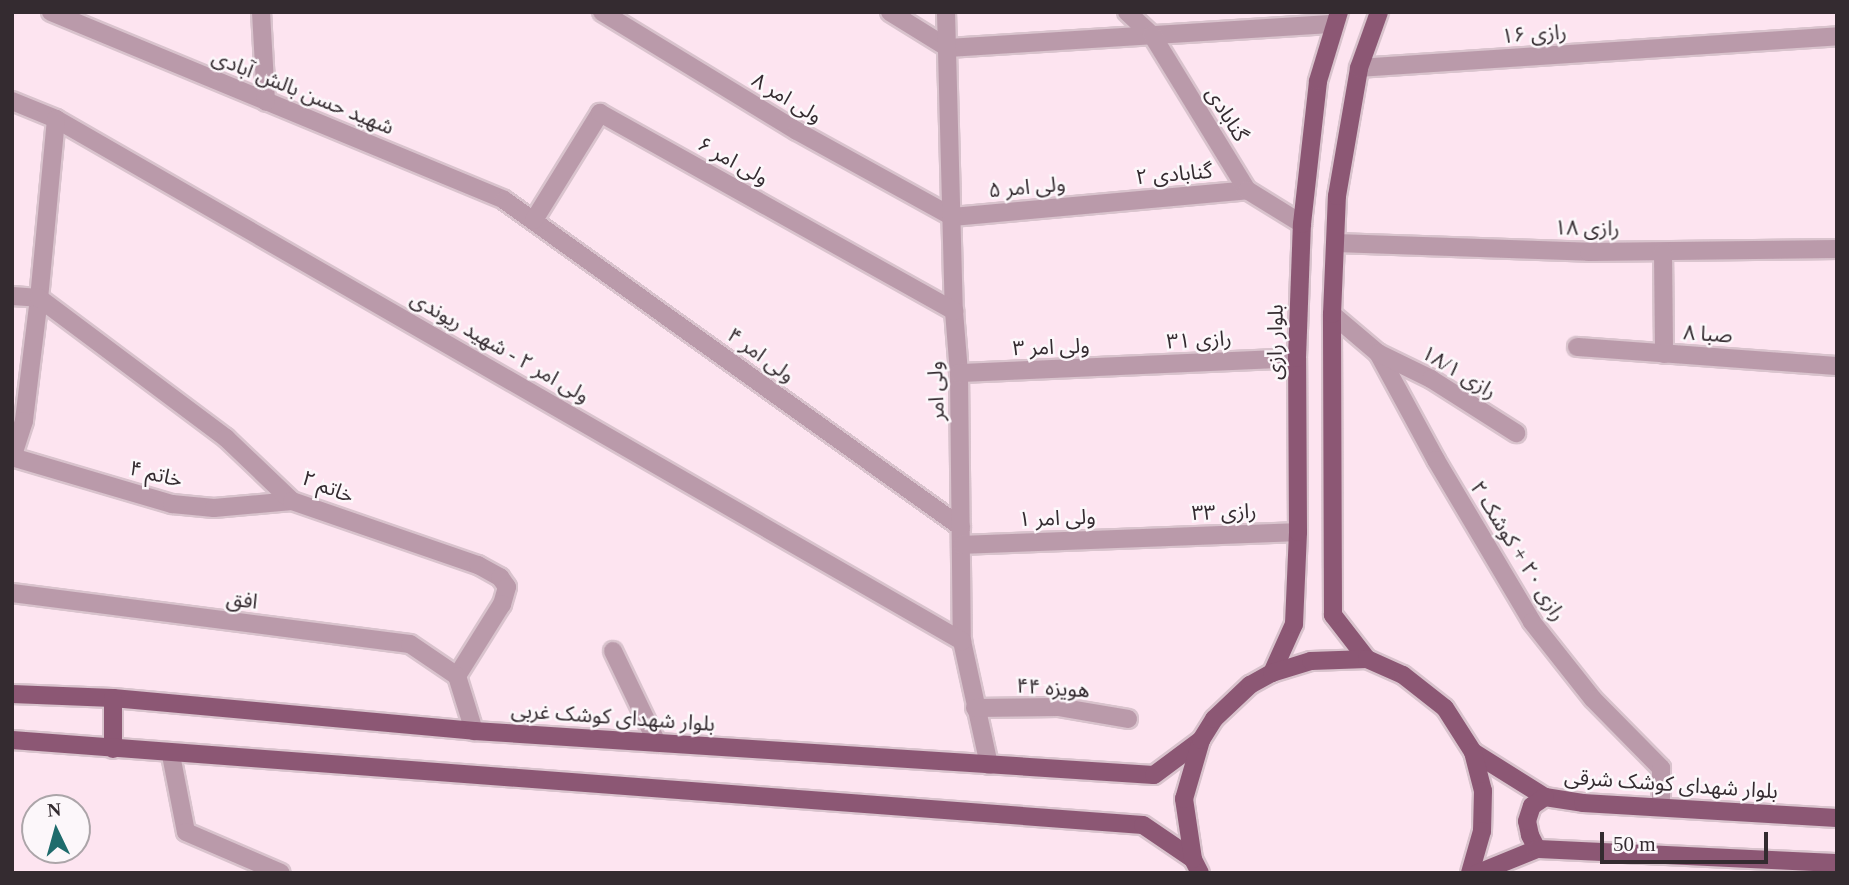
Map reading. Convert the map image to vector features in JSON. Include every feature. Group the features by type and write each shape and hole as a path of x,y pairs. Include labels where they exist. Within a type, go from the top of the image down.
{"main road":[{"path":"1367,659 1333,615 1332,314 1337,196 1359,68 1379,12"},
{"name":"بلوار رازی","path":"1272,673 1294,624 1298,532 1297,358 1303,224 1318,81 1336,18"},
{"path":"1196,866 1184,799 1201,740 1230,701 1272,673 1311,661 1367,659 1403,675 1445,708 1473,752 1483,791 1482,831 1470,873"},
{"name":"بلوار شهدای کوشک غربی","path":"12,694 113,698 474,731 1154,775 1201,740"},
{"path":"113,698 113,749"},
{"path":"12,740 1143,825 1196,866"},
{"name":"بلوار شهدای کوشک شرقی","path":"1473,752 1545,797 1837,818"},
{"path":"1538,849 1530,835 1527,821 1532,806 1545,797"},
{"path":"1478,873 1538,849 1837,863"}],"street":[{"name":"شهید حسن بالش آبادی","path":"51,12 504,200 534,220"},
{"path":"261,12 266,102"},
{"name":"ولی امر ۸","path":"602,12 797,131 953,217"},
{"path":"890,12 948,48 1152,35 1336,18"},
{"name":"ولی امر","path":"946,12 954,311 959,373 962,641 989,765"},
{"name":"گنابادی","path":"1128,12 1152,35 1247,190 1303,224"},
{"name":"رازی ۱۶","path":"1359,68 1837,36"},
{"name":"ولی امر ۲ - شهید ریوندی","path":"12,101 56,119 962,641"},
{"name":"ولی امر ۶","path":"534,220 600,113 954,311"},
{"path":"12,457 24,421 56,119"},
{"name":"گنابادی ۲","path":"1105,203 1247,190"},
{"name":"ولی امر ۵","path":"953,217 1105,203"},
{"name":"ولی امر ۴","path":"534,220 962,536"},
{"name":"رازی ۱۸","path":"1336,243 1663,252 1837,249"},
{"path":"1663,252 1664,354"},
{"path":"12,296 39,298"},
{"name":"خاتم ۲","path":"39,298 226,438 292,501 478,565 500,578 507,587 502,604 457,676"},
{"name":"رازی ۲۰ + کوشک ۲","path":"1332,314 1378,353 1436,460 1532,622 1592,699 1661,768 1661,807"},
{"name":"صبا ۸","path":"1577,347 1837,366"},
{"name":"رازی ۱۸/۱","path":"1378,353 1431,379 1516,433"},
{"name":"رازی ۳۱","path":"1144,365 1297,358"},
{"name":"ولی امر ۳","path":"959,373 1144,365"},
{"name":"خاتم ۴","path":"12,457 172,504 214,508 292,501"},
{"name":"رازی ۳۳","path":"1153,537 1298,532"},
{"name":"ولی امر ۱","path":"962,536 1153,537"},
{"name":"افق","path":"12,593 410,644 457,676"},
{"path":"612,651 657,743"},
{"path":"457,676 474,731"},
{"name":"هویزه ۴۴","path":"975,708 1058,706 1128,719"},
{"path":"172,754 186,832 281,873"}]}
